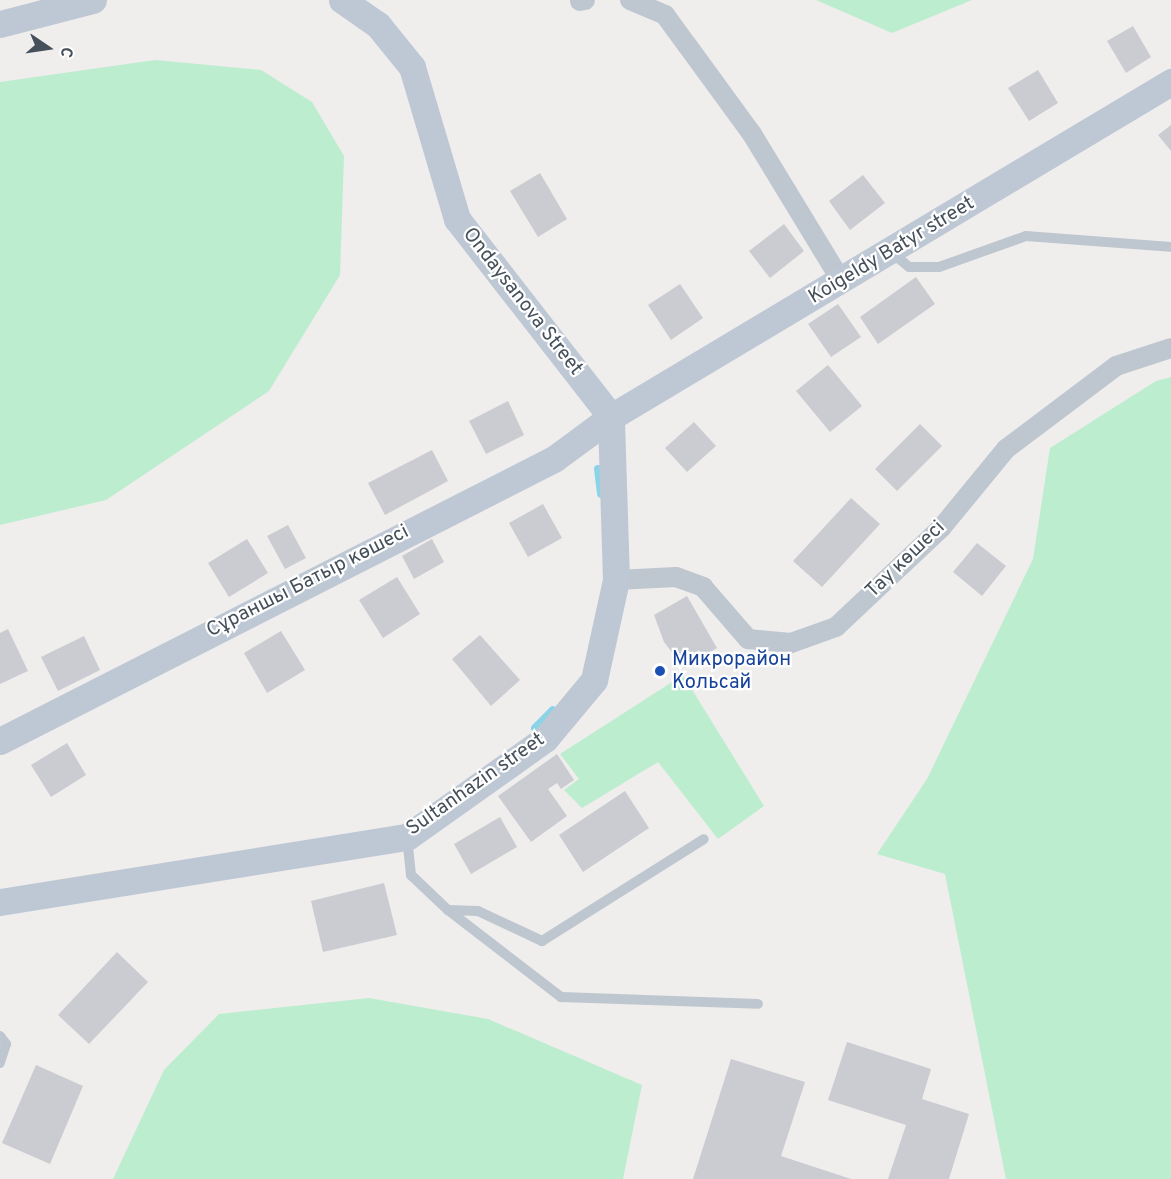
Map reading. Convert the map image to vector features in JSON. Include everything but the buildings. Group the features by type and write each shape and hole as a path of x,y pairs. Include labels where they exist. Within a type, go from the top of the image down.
{"street":[{"path":"0,24 93,0"},
{"name":"Ondaysanova Street","path":"342,0 378,25 412,67 458,219 611,417"},
{"path":"580,1 585,0"},
{"path":"630,0 665,15 752,134 842,282"},
{"name":"Koigeldy Batyr street","path":"611,417 892,253 1171,82"},
{"name":"Тау көшесі","path":"616,580 676,578 703,587 748,639 791,643 836,627 942,527 1006,449 1116,366 1171,348"},
{"name":"Sultanhazin street","path":"0,902 407,837 545,739 594,680 616,580 611,417"},
{"name":"Сұраншы Батыр көшесі","path":"0,741 554,459 611,417"}],"lane":[{"path":"892,253 909,267 939,267 1026,236 1171,247"},
{"path":"407,837 411,875 448,910 561,997 758,1004"},
{"path":"448,910 478,911 542,941 704,839"},
{"path":"0,1036 6,1044 0,1063"}],"green space":[{"path":"816,0 972,0 892,33"},
{"path":"155,60 261,70 312,102 344,156 340,275 269,391 106,500 0,525 0,82"},
{"path":"1171,377 1171,1179 1006,1179 945,874 877,854 927,779 1033,559 1050,448 1156,381"},
{"path":"683,675 764,806 718,839 658,762 582,808 564,790 579,779 560,754"},
{"path":"369,998 488,1019 642,1085 623,1179 113,1179 164,1070 219,1014"}],"waterway":[{"path":"598,469 601,494"},
{"path":"535,728 553,710"}],"place":[{"name":"Микрорайон Кольсай","path":"660,671"}]}
